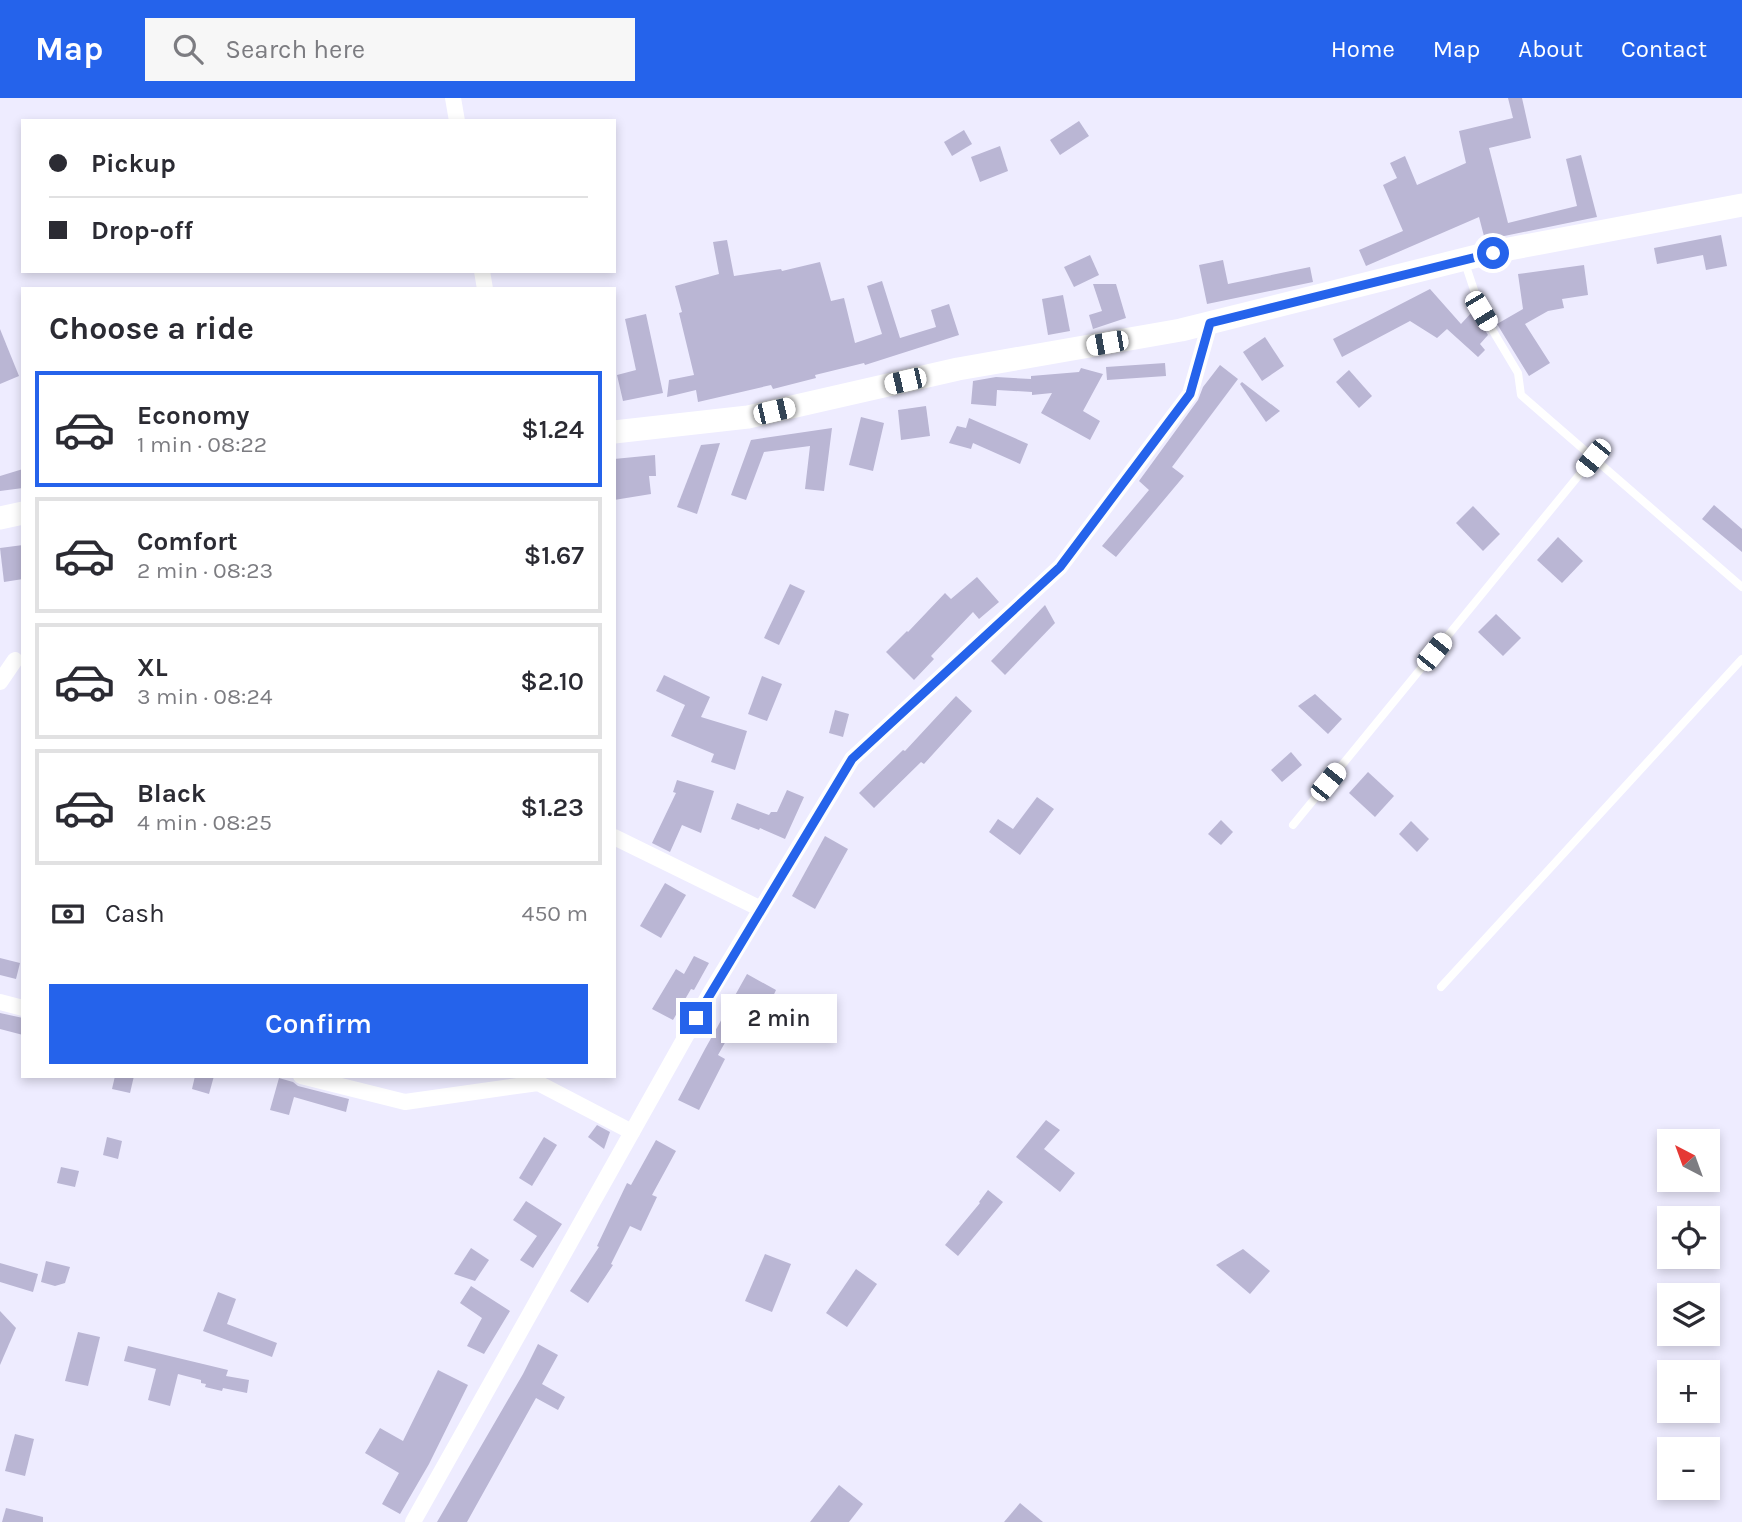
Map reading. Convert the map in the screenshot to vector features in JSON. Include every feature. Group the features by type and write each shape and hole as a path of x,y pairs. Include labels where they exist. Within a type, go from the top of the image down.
{"street":[{"path":"453,98 457,119"},
{"path":"616,432 748,417 958,369 1181,330 1493,253 1742,205"},
{"path":"413,1522 709,995 852,759 1060,567 1190,394 1210,323"},
{"path":"0,517 21,513"},
{"path":"0,682 13,659"},
{"path":"616,838 761,909"},
{"path":"0,1002 21,1007"},
{"path":"309,1078 405,1102 538,1083 632,1132"}],"lane":[{"path":"1464,260 1481,311 1518,373 1521,395 1742,587"},
{"path":"1293,825 1593,458"},
{"path":"1441,987 1742,659"}],"building":[{"path":"1508,98 1522,98 1531,138 1489,148 1508,223 1577,206 1566,159 1581,155 1597,217 1485,240 1479,217 1366,266 1359,250 1403,231 1383,185 1397,178 1390,163 1405,156 1417,185 1466,163 1459,131 1513,118"},
{"path":"1079,121 1089,136 1060,155 1050,140"},
{"path":"964,130 972,144 952,156 944,142"},
{"path":"1000,146 1008,171 980,182 971,157"},
{"path":"1721,235 1727,266 1706,270 1703,255 1657,264 1654,248"},
{"path":"727,240 734,276 782,271 820,262 831,301 844,298 855,343 882,334 867,286 882,281 900,338 936,327 931,310 949,304 959,335 865,365 864,363 815,375 816,378 773,389 771,385 698,402 696,390 667,397 669,380 694,375 675,286 719,274 713,242"},
{"path":"1090,255 1099,275 1074,287 1064,267"},
{"path":"1223,260 1228,284 1310,267 1313,282 1207,304 1199,265"},
{"path":"1584,265 1588,295 1562,299 1564,308 1548,311 1525,324 1550,363 1529,376 1497,324 1523,309 1518,274"},
{"path":"1093,284 1116,284 1126,318 1093,329 1089,315 1102,311"},
{"path":"1430,289 1461,324 1472,312 1477,317 1488,335 1480,344 1485,350 1478,357 1447,329 1437,338 1410,321 1342,357 1333,339"},
{"path":"1063,295 1070,331 1048,335 1042,299"},
{"path":"646,314 663,393 623,401 617,375 636,370 625,319"},
{"path":"0,329 19,376 0,384"},
{"path":"1265,337 1284,366 1262,381 1243,352"},
{"path":"1165,363 1166,376 1107,380 1106,367"},
{"path":"1220,365 1238,379 1172,467 1184,476 1116,557 1102,546 1149,490 1139,481"},
{"path":"1081,368 1103,374 1083,411 1100,421 1090,440 1041,413 1052,393 1032,395 1032,392 997,390 996,406 971,404 973,381 996,377 1031,379 1031,376 1079,372"},
{"path":"1349,370 1372,396 1359,408 1336,382"},
{"path":"1242,382 1280,411 1266,422 1240,384"},
{"path":"926,406 930,436 901,440 898,410"},
{"path":"861,417 884,423 873,471 849,465"},
{"path":"969,418 1028,444 1020,464 973,443 971,449 949,443 957,426 966,428"},
{"path":"832,428 824,491 805,489 810,446 764,452 746,500 731,495 751,440"},
{"path":"720,443 697,514 677,507 701,445"},
{"path":"655,455 656,476 649,476 651,494 616,500 616,459"},
{"path":"21,470 21,488 0,491 0,476"},
{"path":"1714,505 1742,529 1742,552 1702,519"},
{"path":"1473,506 1500,534 1483,551 1456,523"},
{"path":"1558,537 1583,561 1562,583 1537,560"},
{"path":"21,545 21,579 4,582 0,548"},
{"path":"977,577 999,602 979,619 973,612 931,656 934,659 914,680 886,652 945,593 951,599"},
{"path":"790,584 805,591 779,645 764,638"},
{"path":"1045,605 1055,623 1005,675 991,661"},
{"path":"1496,614 1521,638 1503,656 1478,632"},
{"path":"664,675 710,697 701,717 747,731 735,770 711,762 714,754 671,736 685,705 656,691"},
{"path":"762,676 782,684 767,721 748,714"},
{"path":"1315,694 1342,719 1328,734 1298,706"},
{"path":"956,696 972,711 924,764 921,762 874,808 859,793 905,751"},
{"path":"835,710 849,714 843,737 829,733"},
{"path":"1291,752 1302,765 1282,782 1271,770"},
{"path":"1368,772 1394,796 1375,817 1349,793"},
{"path":"677,780 714,791 701,833 682,825 670,852 652,843 676,793 673,792"},
{"path":"787,790 804,797 785,839 731,819 737,803 769,815 771,812 777,812"},
{"path":"1037,797 1054,809 1020,855 989,832 998,819 1013,829"},
{"path":"1221,820 1233,832 1221,845 1208,834"},
{"path":"1411,821 1429,839 1417,852 1399,834"},
{"path":"825,836 848,849 815,909 792,896"},
{"path":"665,883 686,895 661,938 640,926"},
{"path":"694,956 709,963 673,1020 652,1009 676,969 684,974"},
{"path":"0,958 20,963 16,979 0,975"},
{"path":"747,974 776,990 769,1005 752,995 718,1055 725,1059 699,1110 678,1100"},
{"path":"0,1013 21,1018 21,1034 0,1029"},
{"path":"115,1078 134,1078 130,1093 112,1089"},
{"path":"195,1078 213,1078 209,1094 192,1089"},
{"path":"279,1078 298,1086 349,1099 346,1112 294,1097 289,1115 270,1110"},
{"path":"1046,1120 1060,1130 1044,1149 1075,1173 1060,1192 1016,1157"},
{"path":"597,1125 610,1132 604,1149 588,1137"},
{"path":"107,1137 122,1141 118,1159 103,1155"},
{"path":"544,1137 557,1145 532,1186 519,1178"},
{"path":"656,1140 676,1151 652,1195 657,1197 641,1231 630,1226 611,1264 613,1265 588,1303 570,1291 599,1247 597,1246 627,1183 631,1185"},
{"path":"61,1167 79,1171 75,1187 57,1183"},
{"path":"988,1190 1003,1202 958,1256 945,1245"},
{"path":"526,1201 562,1224 533,1268 520,1260 537,1236 513,1220"},
{"path":"471,1248 489,1260 475,1281 454,1274"},
{"path":"1243,1249 1270,1271 1250,1294 1216,1265"},
{"path":"765,1254 791,1264 772,1312 745,1301"},
{"path":"46,1261 70,1267 65,1283 55,1286 41,1282"},
{"path":"0,1263 38,1274 33,1292 0,1282"},
{"path":"856,1269 877,1284 847,1327 826,1313"},
{"path":"471,1286 510,1311 484,1354 467,1346 482,1318 460,1303"},
{"path":"218,1292 236,1299 227,1324 277,1343 272,1357 203,1331"},
{"path":"0,1311 16,1328 0,1365"},
{"path":"78,1332 100,1337 88,1386 65,1381"},
{"path":"538,1344 558,1355 542,1384 565,1397 558,1410 536,1398 467,1522 437,1522 523,1374"},
{"path":"128,1346 228,1370 226,1376 249,1380 247,1393 205,1387 206,1384 201,1383 201,1380 178,1374 170,1406 148,1400 156,1369 124,1361"},
{"path":"438,1370 468,1385 429,1464 400,1514 382,1504 399,1473 365,1453 380,1428 403,1441"},
{"path":"15,1434 34,1439 25,1476 5,1471"},
{"path":"839,1485 863,1504 849,1522 810,1522"},
{"path":"1020,1503 1043,1522 1004,1522"},
{"path":"6,1508 43,1517 43,1522 2,1522"}],"route":[{"path":"696,1018 852,759 1060,567 1190,394 1210,323 1493,253"}]}
